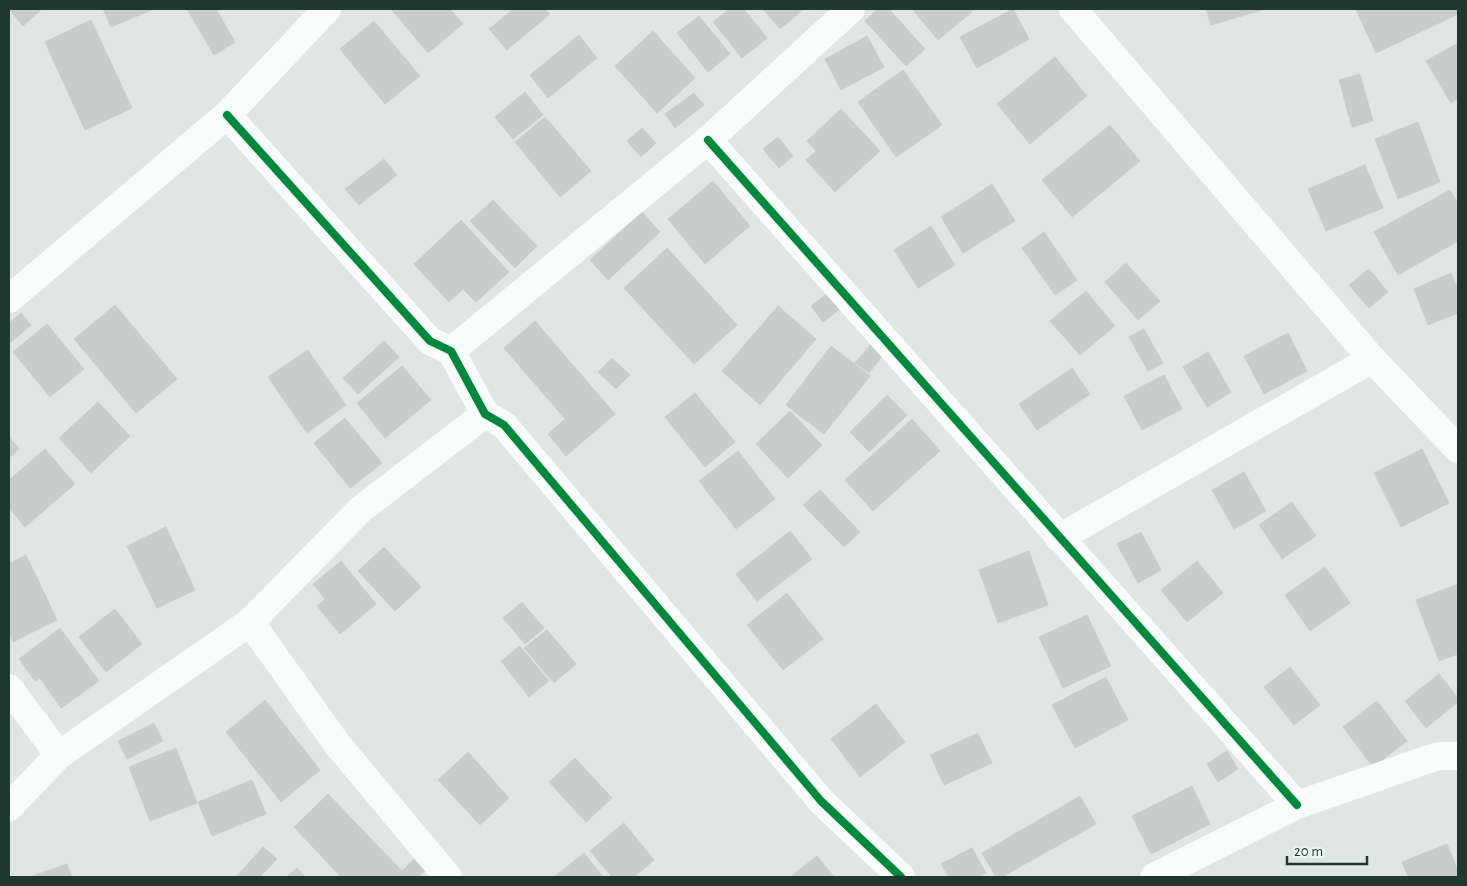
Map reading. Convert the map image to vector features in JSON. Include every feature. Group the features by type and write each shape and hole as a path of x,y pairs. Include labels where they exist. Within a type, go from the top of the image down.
{"street":[{"path":"9,299 227,114 327,9"},
{"path":"451,351 708,140 851,9"},
{"path":"1073,9 1372,359 1458,449"},
{"path":"227,114 430,341 451,351 485,414 504,425 821,801 901,877"},
{"path":"708,140 1297,805"},
{"path":"1059,538 1372,359"},
{"path":"9,807 59,755 250,622 361,509 485,414"},
{"path":"250,622 338,744 448,877"},
{"path":"9,688 59,755"},
{"path":"1154,877 1297,805 1438,756 1458,756"}],"building":[{"path":"9,9 42,9 23,26"},
{"path":"103,9 154,9 111,27"},
{"path":"187,9 216,9 235,42 214,55"},
{"path":"391,9 450,9 463,24 428,53"},
{"path":"513,9 545,9 550,14 507,50 489,29"},
{"path":"729,9 744,9 767,38 742,58 713,22"},
{"path":"763,9 804,9 780,29"},
{"path":"878,9 889,9 925,49 906,66 865,21"},
{"path":"912,9 969,9 972,12 938,40"},
{"path":"1013,9 1029,39 977,68 960,37"},
{"path":"1206,9 1261,9 1262,10 1211,25"},
{"path":"1356,9 1458,9 1458,14 1376,53"},
{"path":"699,16 730,54 708,72 677,33"},
{"path":"91,20 132,108 85,130 45,42"},
{"path":"374,21 420,76 385,104 340,49"},
{"path":"653,31 695,78 657,113 615,66"},
{"path":"579,35 597,58 548,98 530,75"},
{"path":"867,36 884,67 841,90 825,59"},
{"path":"1458,43 1458,98 1451,103 1426,61"},
{"path":"1055,57 1087,96 1030,144 997,104"},
{"path":"903,70 942,125 896,157 858,102"},
{"path":"1360,74 1373,121 1352,127 1339,80"},
{"path":"525,92 543,115 513,139 495,117"},
{"path":"694,93 704,105 675,128 665,114"},
{"path":"841,109 880,151 835,192 806,160 816,151 807,141"},
{"path":"545,117 591,171 560,197 515,142"},
{"path":"1418,122 1440,182 1398,199 1375,139"},
{"path":"1110,125 1140,161 1072,217 1042,180"},
{"path":"642,128 656,143 641,157 627,141"},
{"path":"778,137 793,156 779,168 763,149"},
{"path":"384,159 397,175 359,205 345,189"},
{"path":"1365,165 1383,208 1326,231 1308,189"},
{"path":"713,181 750,226 705,264 668,219"},
{"path":"992,184 1015,221 963,253 941,217"},
{"path":"1450,190 1458,204 1458,241 1398,275 1374,232"},
{"path":"493,200 537,246 515,268 470,221"},
{"path":"642,212 660,232 608,280 590,260"},
{"path":"461,220 509,272 476,302 463,289 449,302 414,264"},
{"path":"931,226 955,265 918,288 894,250"},
{"path":"1044,232 1077,280 1055,295 1022,248"},
{"path":"667,248 737,325 694,364 624,288"},
{"path":"1126,263 1160,301 1138,320 1105,282"},
{"path":"1369,269 1388,292 1369,308 1349,285"},
{"path":"1451,273 1458,290 1458,313 1428,325 1414,289"},
{"path":"1086,291 1115,326 1080,355 1050,321"},
{"path":"827,294 839,310 823,322 811,306"},
{"path":"115,305 177,379 136,413 74,339"},
{"path":"778,306 816,339 760,405 722,371"},
{"path":"21,313 31,325 9,344 9,323"},
{"path":"535,321 615,414 566,456 548,434 565,419 504,348"},
{"path":"47,324 84,369 50,397 13,352"},
{"path":"1144,329 1163,363 1148,371 1129,337"},
{"path":"1288,333 1307,371 1264,394 1244,356"},
{"path":"384,341 399,357 358,394 343,378"},
{"path":"871,344 884,354 869,373 855,363"},
{"path":"831,346 870,376 824,434 786,405"},
{"path":"308,350 346,405 307,433 268,377"},
{"path":"1208,352 1231,392 1207,407 1183,367"},
{"path":"612,358 630,375 616,389 598,372"},
{"path":"402,366 431,400 385,438 357,403"},
{"path":"1072,368 1090,394 1037,430 1019,404"},
{"path":"1164,375 1182,409 1142,430 1124,396"},
{"path":"695,393 735,442 705,467 665,417"},
{"path":"887,395 907,415 869,452 850,432"},
{"path":"98,402 130,436 91,473 59,438"},
{"path":"790,411 822,445 788,478 756,444"},
{"path":"345,418 382,463 350,488 314,443"},
{"path":"912,419 940,451 873,511 845,480"},
{"path":"9,437 19,449 9,458"},
{"path":"45,449 75,484 25,527 9,508 9,480"},
{"path":"1422,449 1449,503 1401,527 1374,473"},
{"path":"738,451 775,499 736,529 699,481"},
{"path":"1244,472 1266,511 1234,529 1212,490"},
{"path":"820,490 860,532 844,547 803,505"},
{"path":"1292,502 1316,536 1282,559 1259,525"},
{"path":"166,527 195,590 157,608 127,546"},
{"path":"790,531 812,559 757,601 736,574"},
{"path":"1141,532 1161,570 1138,583 1117,544"},
{"path":"384,547 421,587 395,611 358,571"},
{"path":"1029,551 1048,605 998,623 979,570"},
{"path":"26,555 57,620 13,642 9,633 9,564"},
{"path":"341,561 376,604 340,634 317,606 325,599 313,584"},
{"path":"1197,561 1223,593 1187,622 1161,590"},
{"path":"1325,567 1350,603 1310,631 1285,595"},
{"path":"1458,584 1458,654 1439,661 1416,600"},
{"path":"787,593 823,639 783,670 747,625"},
{"path":"522,602 544,628 525,644 503,618"},
{"path":"115,609 142,644 106,672 79,637"},
{"path":"1087,615 1111,666 1063,688 1039,637"},
{"path":"60,628 99,681 61,708 40,678 35,681 19,659"},
{"path":"547,630 576,664 554,683 524,648"},
{"path":"520,646 549,681 529,697 501,661"},
{"path":"1290,667 1320,705 1294,725 1264,687"},
{"path":"1439,674 1458,698 1458,702 1426,728 1405,701"},
{"path":"1106,677 1128,720 1075,748 1052,705"},
{"path":"265,700 320,770 281,802 226,732"},
{"path":"1377,701 1407,741 1373,767 1343,727"},
{"path":"876,704 905,742 860,777 831,739"},
{"path":"154,723 163,741 127,759 118,741"},
{"path":"978,733 992,763 944,785 930,755"},
{"path":"176,748 197,803 150,821 129,767"},
{"path":"1227,751 1238,769 1218,782 1207,764"},
{"path":"468,752 509,798 480,825 438,780"},
{"path":"575,758 612,798 586,822 549,782"},
{"path":"252,780 266,814 212,836 198,802"},
{"path":"1192,786 1210,824 1151,854 1132,816"},
{"path":"328,794 402,871 417,856 428,868 418,877 341,877 294,827"},
{"path":"1080,796 1096,824 1002,877 996,877 982,853"},
{"path":"624,823 654,860 634,877 612,877 590,851"},
{"path":"1447,844 1458,871 1458,877 1408,877 1402,862"},
{"path":"263,847 277,859 260,877 236,877"},
{"path":"972,848 986,873 977,877 949,877 941,864"},
{"path":"584,853 603,877 554,877"},
{"path":"817,856 834,877 790,877"},
{"path":"67,864 72,877 30,877"},
{"path":"297,868 305,877 286,877"}],"cycle path":[{"path":"227,115 430,341 451,351 485,414 504,425 821,801 901,877"},
{"path":"708,140 1297,805"}]}
